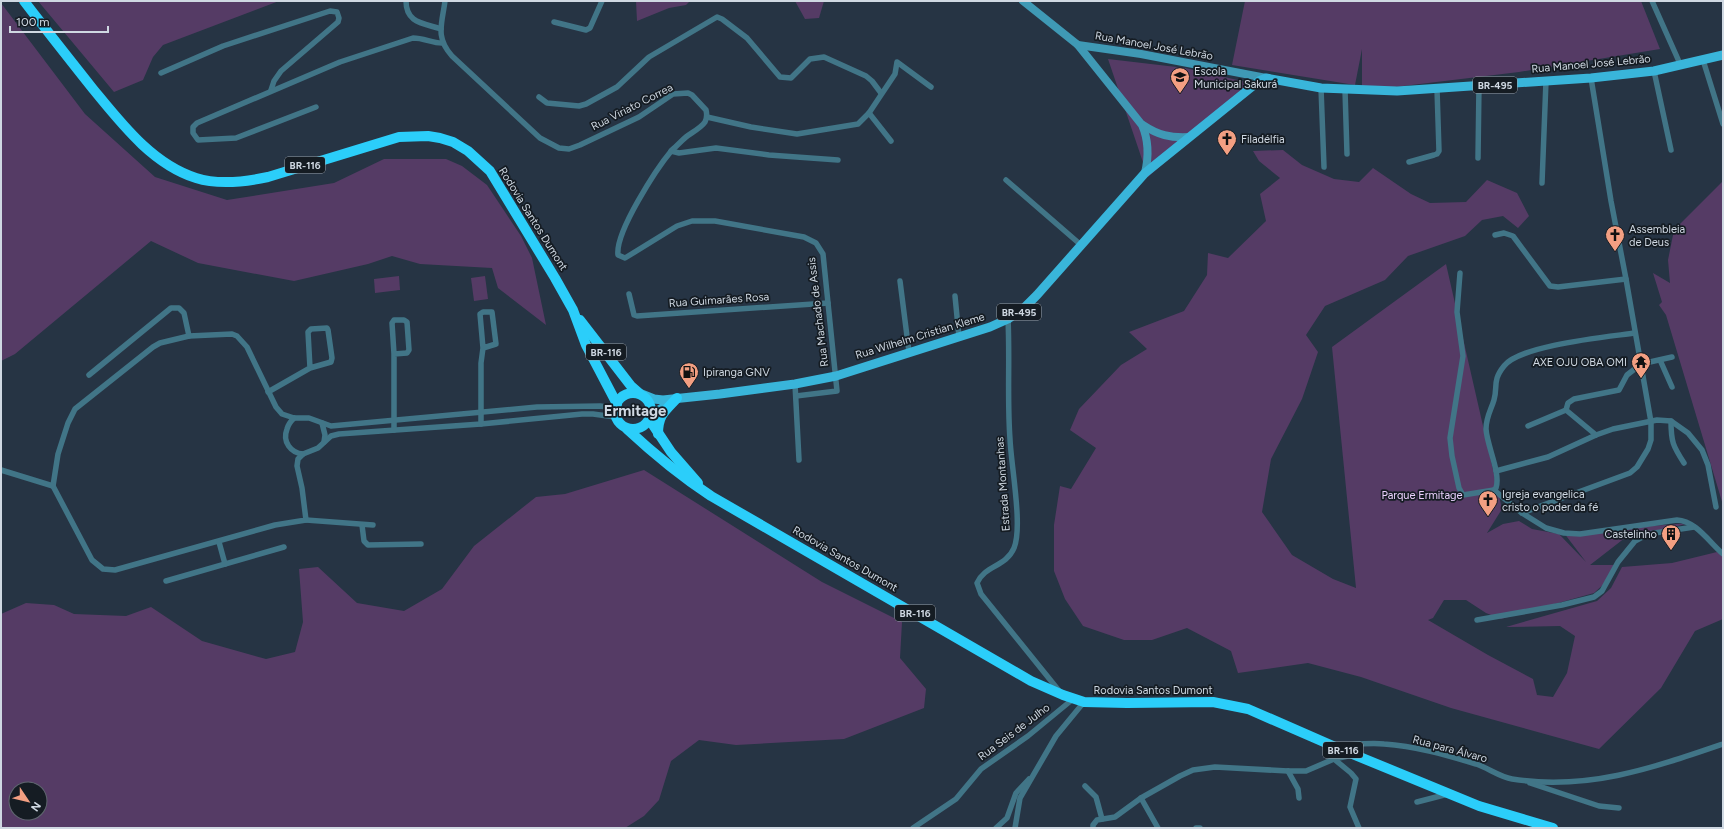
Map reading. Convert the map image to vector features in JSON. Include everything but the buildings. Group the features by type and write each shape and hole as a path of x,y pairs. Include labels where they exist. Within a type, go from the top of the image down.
{"highway":[{"name":"Rodovia Santos Dumont","path":"24,1 108,107 143,145 180,171 197,178 215,181 252,180 268,177 399,137 428,136 453,142 468,151 490,172 551,271 573,310"},
{"name":"BR-116","path":"573,310 631,386 649,402 651,411 650,417 658,434 671,452 711,496"},
{"name":"BR-116","path":"573,310 586,345 622,426 659,459 682,477 711,496"},
{"path":"615,409 625,396 639,393"},
{"path":"658,434 660,419 663,413 678,398"},
{"path":"627,429 635,429 646,423 650,417"},
{"name":"Rodovia Santos Dumont","path":"711,496 1031,681 1068,697 1084,702 1213,702 1248,709 1448,794 1479,806 1553,828"}],"main road":[{"name":"Rua Manoel José Lebrão","path":"1266,78 1322,88 1345,90 1397,91 1437,89 1591,78 1654,71 1681,66 1723,55"},
{"name":"Rua Wilhelm Cristian Kleme","path":"678,398 795,384 836,376 979,331 1008,320 1033,299 1145,173 1259,80 1266,78"},
{"name":"BR-495","path":"639,393 654,399 678,398"},
{"name":"BR-495","path":"650,417 678,398"}],"street":[{"path":"406,1 406,11 411,18 441,29"},
{"path":"316,107 236,138 200,140 194,137 192,130 197,124 271,90 340,62 413,38 422,38 436,43 442,42 441,29 445,1"},
{"path":"554,22 586,30 590,28 602,1"},
{"name":"Rua Manoel José Lebrão","path":"1023,1 1078,45 1141,54 1266,78"},
{"path":"1652,1 1681,66"},
{"path":"161,73 223,46 330,11 337,12 339,15 338,22 281,72 274,81 271,90"},
{"path":"538,97 547,103 578,106 586,104 617,87 649,57 717,17 722,19 747,38 780,77 791,78 810,59 824,56 866,76 882,93"},
{"name":"Rua Viriato Correa","path":"442,42 452,56 540,138 559,148 569,149 639,118 674,94 688,93 692,95 706,110 707,116"},
{"path":"1078,45 1142,124 1147,137 1148,152 1145,173"},
{"path":"1703,60 1723,124"},
{"path":"838,160 769,155 716,148 679,153 672,151 684,138 701,125 707,116 751,128 797,134 858,124 869,113 895,74 897,62 931,87"},
{"path":"1654,71 1671,150"},
{"path":"1522,512 1630,473 1637,467 1648,449 1651,440 1642,364 1611,201 1591,78"},
{"path":"1542,183 1546,81"},
{"path":"1478,158 1479,85"},
{"path":"1322,88 1324,167"},
{"path":"1409,162 1434,155 1439,151 1437,89"},
{"path":"1345,90 1347,154"},
{"path":"869,113 891,141"},
{"path":"1142,124 1159,135 1174,138 1189,137"},
{"name":"Rua Machado de Assis","path":"672,151 645,189 624,229 617,249 618,255 625,258 677,226 692,221 714,221 804,237 816,243 823,254 837,392 796,396"},
{"path":"1006,180 1081,245"},
{"path":"1495,235 1504,233 1513,236 1550,286 1558,287 1626,279"},
{"path":"1460,273 1457,312 1463,356 1450,438 1452,456 1459,488 1463,495 1494,490 1522,512 1546,528 1564,533 1580,534 1684,520 1694,527 1723,554"},
{"path":"900,281 909,352"},
{"name":"Rua Guimarães Rosa","path":"630,294 634,315 636,316 828,303"},
{"path":"955,296 959,337"},
{"path":"89,376 171,308 178,308 184,313 189,336"},
{"path":"481,424 481,363 483,348 480,314 490,311 493,314 497,342 495,345 483,348"},
{"path":"394,354 407,353 409,351 406,320 394,320 392,323 394,354 394,430"},
{"name":"Estrada Montanhas","path":"1008,320 1009,425 1017,521 1016,541 1010,555 996,566 984,572 977,583 981,594 1068,697"},
{"path":"268,392 310,368 329,364 332,360 327,328 311,329 308,332 310,368"},
{"path":"373,525 306,520 275,525 115,570 103,569 87,554 53,486 58,454 68,423 75,409 153,347 160,342 189,336 226,333 237,336 247,347 268,392 276,407 282,414 294,418 309,418 331,426 537,407 600,406 615,409"},
{"path":"1494,490 1497,485 1496,471 1488,444 1486,424 1488,414 1495,398 1496,380 1507,362 1521,354 1544,347 1635,333"},
{"path":"1566,410 1568,402 1574,398 1619,390 1627,376 1642,364 1672,357"},
{"path":"1660,360 1672,388"},
{"path":"795,384 799,460"},
{"path":"294,418 286,430 286,441 290,450 295,454 303,454 312,451 331,436 339,434 481,424 587,414 615,409"},
{"path":"1528,426 1566,410"},
{"path":"1566,410 1596,435"},
{"path":"1496,471 1548,457 1596,435 1613,429 1660,420 1671,421 1688,433 1702,450 1708,465 1716,507"},
{"path":"1671,421 1671,438 1673,447 1684,463"},
{"path":"322,423 325,434 324,442"},
{"path":"303,454 298,459 297,466 302,488 306,520"},
{"path":"1,470 53,486"},
{"path":"362,525 364,541 368,545 421,544"},
{"path":"1477,620 1594,597 1605,587 1618,562 1641,536 1675,529 1694,527"},
{"path":"218,542 225,564"},
{"path":"166,581 284,547"},
{"name":"Rua Seis de Julho","path":"913,828 956,799 981,769 1028,736 1068,697"},
{"path":"1015,828 1020,798 1056,736 1084,702"},
{"name":"Rua para Álvaro","path":"1333,746 1383,744 1422,750 1478,765 1510,779 1565,783 1609,778 1667,763 1723,744"},
{"path":"1093,828 1094,822 1115,817 1141,798 1180,776 1203,768 1223,767 1288,772 1306,771 1334,759 1355,754"},
{"path":"1334,759 1356,779 1350,807 1360,828"},
{"path":"1288,772 1298,789 1299,798"},
{"path":"996,828 1006,818 1016,794 1035,773"},
{"path":"1525,781 1599,806 1619,808"},
{"path":"1085,786 1096,797 1102,819"},
{"path":"1417,802 1448,794"},
{"path":"1141,798 1158,828"}],"green space":[{"path":"38,1 279,1 163,45 153,57 143,80 114,92"},
{"path":"636,1 690,1 686,5 669,8 637,21"},
{"path":"795,1 824,1 819,18 805,19"},
{"path":"1245,1 1641,1 1660,49 1519,72 1362,91 1362,49 1355,85 1232,65"},
{"path":"1,3 85,114 155,177 227,200 334,183 384,159 446,159 462,166 487,185 521,236 532,258 546,325 498,288 492,268 420,264 392,256 368,264 294,281 198,263 151,241 15,354 1,361"},
{"name":"Escola Municipal Sakurá","path":"1108,59 1185,68 1255,84 1148,177"},
{"name":"Parque Ermitage","path":"1283,150 1302,165 1334,179 1359,182 1373,168 1411,194 1430,203 1466,202 1487,180 1517,193 1529,216 1518,228 1503,216 1482,220 1465,236 1408,256 1385,280 1325,306 1306,335 1318,352 1302,399 1271,459 1262,512 1292,555 1333,579 1356,588 1332,347 1446,264 1502,509 1487,533 1503,524 1519,521 1532,529 1559,534 1586,562 1564,533 1689,523 1641,536 1630,534 1590,565 1614,565 1605,583 1594,593 1501,619 1486,613 1466,600 1444,600 1433,618 1428,620 1533,679 1537,695 1553,697 1567,673 1575,636 1560,626 1506,627 1597,601 1611,588 1622,567 1672,563 1717,552 1723,556 1723,619 1695,631 1661,688 1599,749 1451,708 1361,677 1308,663 1238,673 1231,651 1187,628 1152,640 1124,640 1083,626 1065,599 1054,571 1054,525 1060,486 1071,489 1096,448 1070,430 1079,409 1121,365 1147,349 1129,332 1184,311 1207,275 1208,253 1228,258 1266,221 1260,194 1280,178 1259,161 1253,151"},
{"path":"1723,181 1723,505 1666,315 1659,305 1662,302 1653,273 1670,283 1668,260 1674,230"},
{"path":"399,276 400,290 375,293 374,279"},
{"path":"485,276 488,299 474,301 471,278"},
{"path":"644,470 822,582 902,622 900,658 926,689 924,708 844,739 736,745 699,740 671,761 659,800 644,816 625,828 1,828 1,614 26,603 54,605 74,614 126,616 151,607 202,641 266,659 295,652 303,622 299,569 318,567 357,603 404,611 442,589 474,546 536,497 565,494"}],"place":[{"name":"Escola Municipal Sakurá","path":"1180,94"},
{"name":"Filadélfia","path":"1227,156"},
{"name":"Assembleia de Deus","path":"1615,252"},
{"name":"AXE OJU OBA OMI","path":"1641,379"},
{"name":"Ipiranga GNV","path":"689,389"},
{"name":"Igreja evangelica cristo o poder da fé","path":"1488,517"},
{"name":"Castelinho","path":"1671,551"}],"district":[{"name":"Ermitage","path":"635,411"}]}
